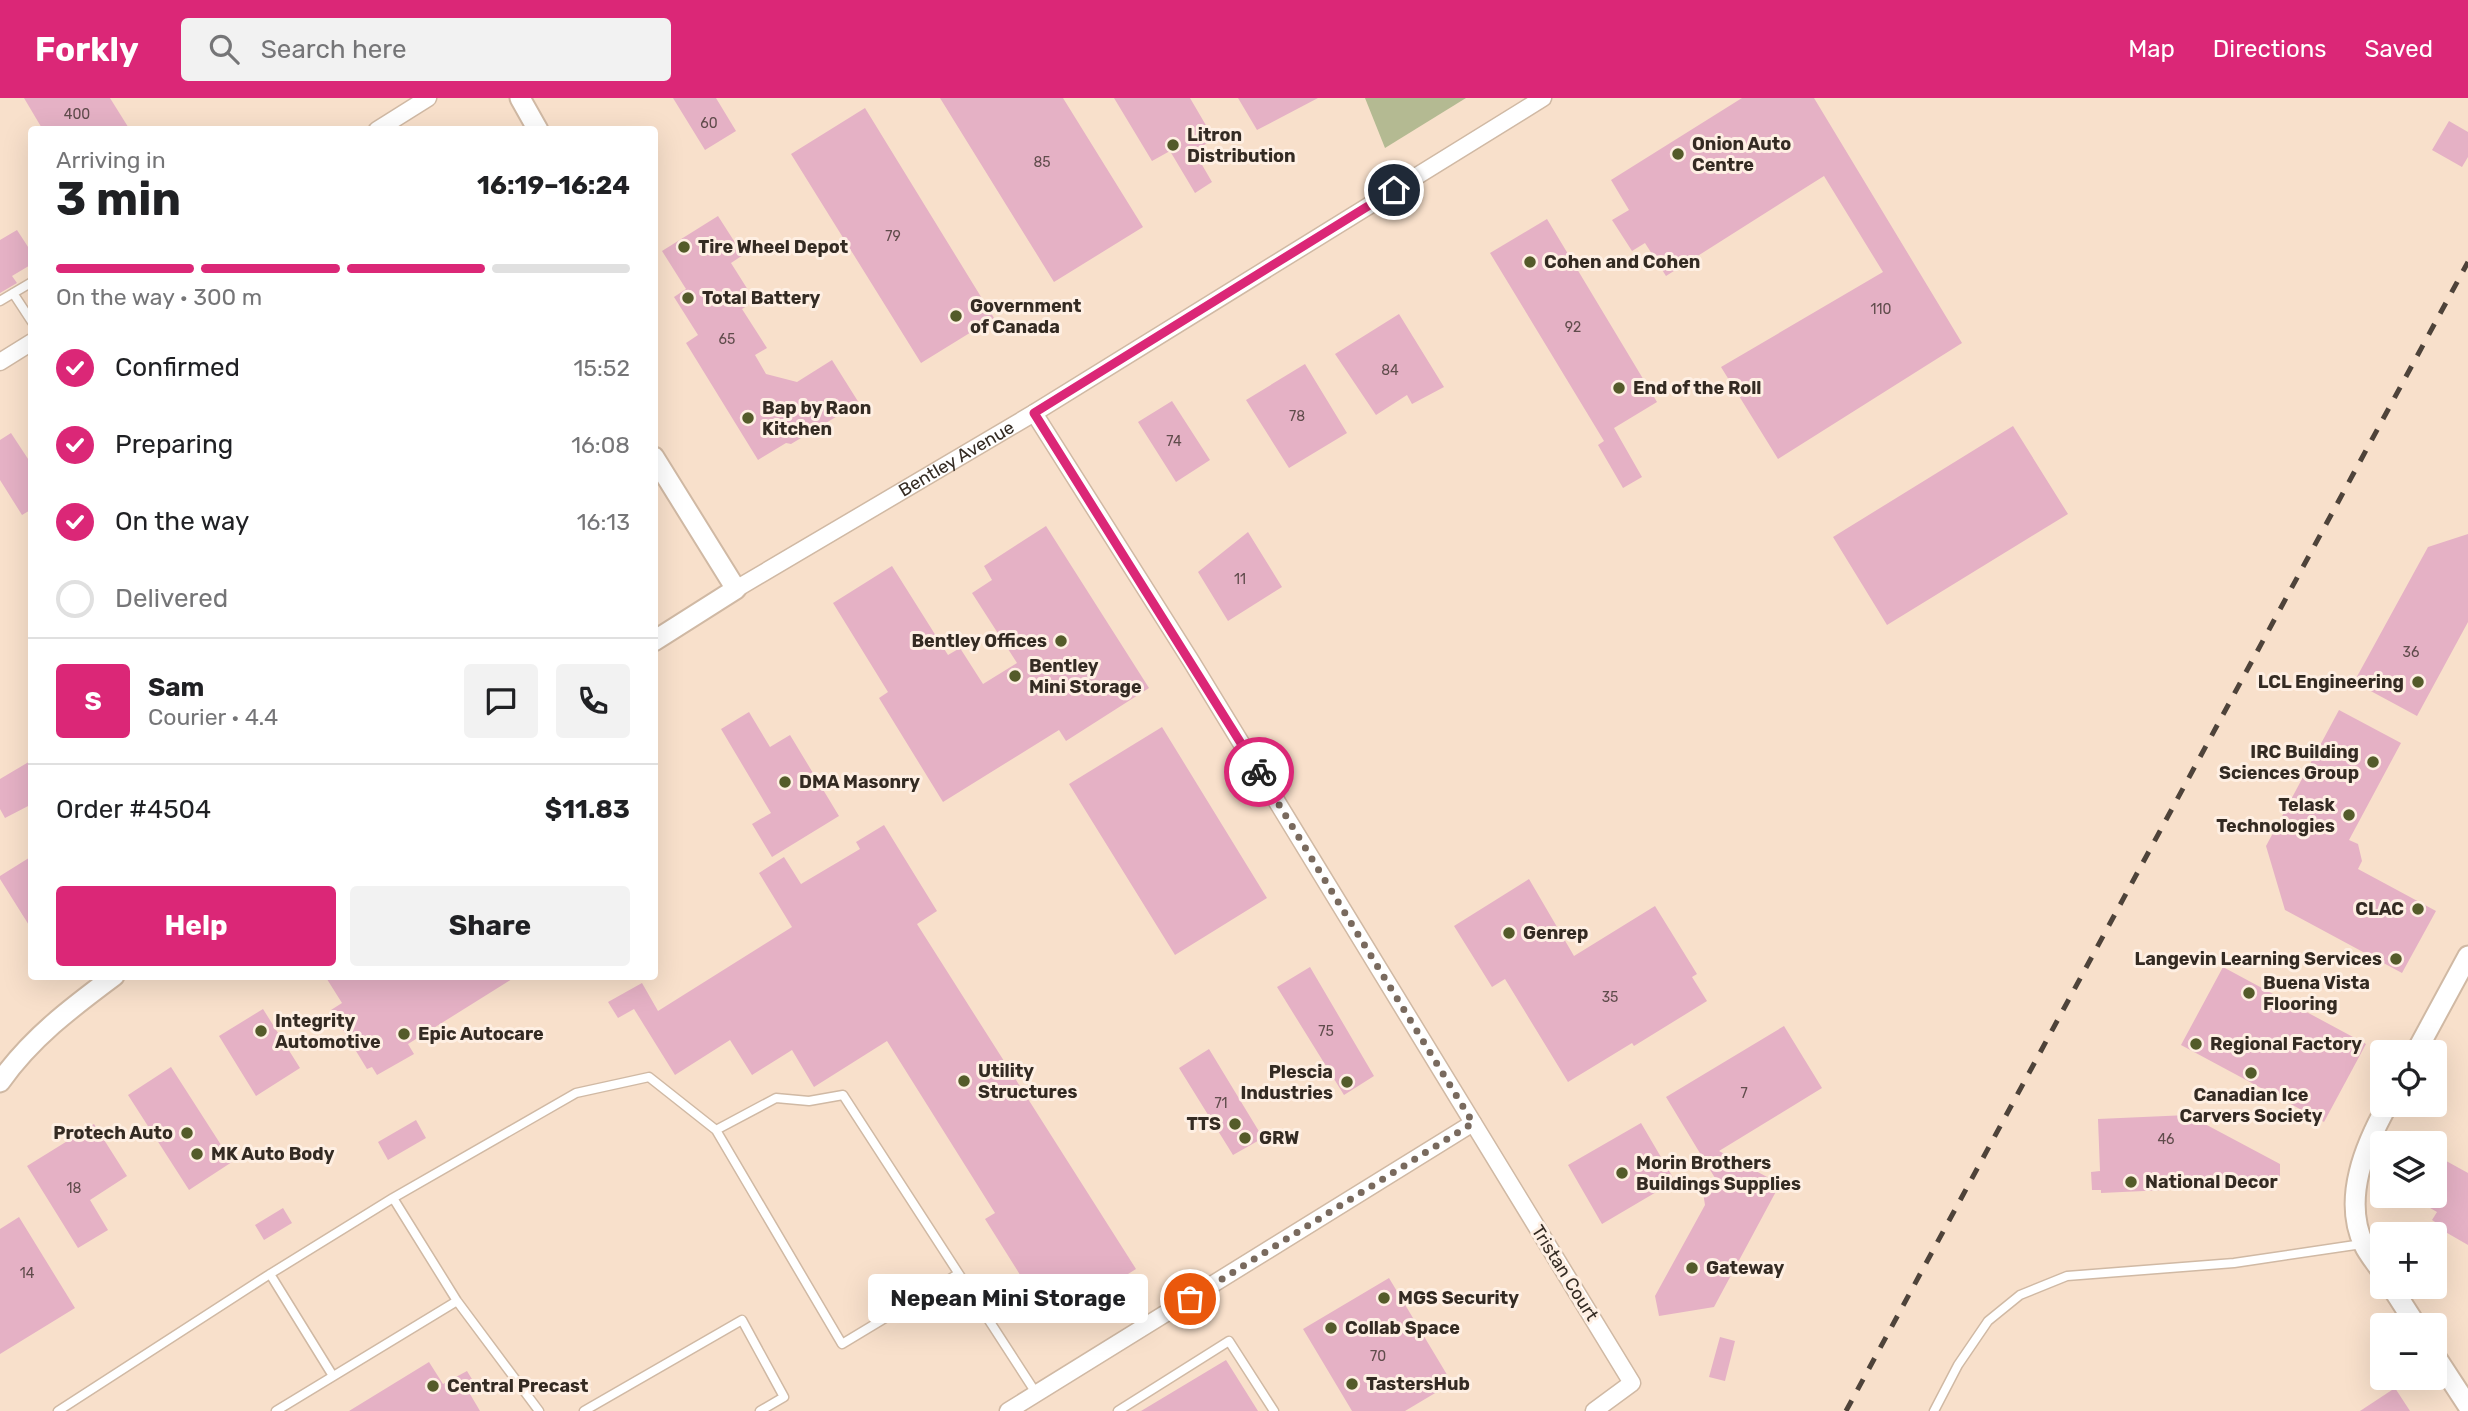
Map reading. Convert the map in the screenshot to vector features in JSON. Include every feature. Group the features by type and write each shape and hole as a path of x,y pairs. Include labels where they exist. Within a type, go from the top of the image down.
{"street":[{"path":"383,126 428,98"},
{"path":"520,98 536,126"},
{"name":"Bentley Avenue","path":"658,638 736,589 1034,413 1543,98"},
{"path":"0,362 28,344"},
{"path":"1008,1411 1473,1123 1191,661 1034,413"},
{"path":"658,463 736,589"},
{"path":"2422,1040 2468,956"},
{"path":"0,1082 35,1039 109,980"},
{"path":"2370,1254 2363,1244 2354,1204 2357,1178 2381,1117"},
{"name":"Tristan Court","path":"1473,1123 1632,1383 1594,1411"},
{"path":"2447,1374 2468,1406"}],"lane":[{"path":"0,301 28,284"},
{"path":"13,293 28,316"},
{"path":"58,1411 393,1198 576,1093 649,1077 716,1130 842,1344 958,1274"},
{"path":"716,1130 776,1098 809,1101 843,1095 1036,1394"},
{"path":"393,1198 457,1301 539,1411"},
{"path":"1934,1411 1958,1365 1988,1321 2020,1294 2067,1276 2234,1263 2363,1244"},
{"path":"270,1274 334,1376"},
{"path":"276,1411 457,1301"},
{"path":"584,1411 741,1320 784,1397 760,1411"},
{"path":"1118,1411 1229,1342 1273,1411"}],"green space":[{"path":"1365,98 1466,98 1385,148"}],"building":[{"path":"24,98 110,98 128,126 41,126"},
{"path":"673,98 716,98 736,131 705,150"},
{"path":"940,98 1063,98 1143,227 1054,282"},
{"name":"Litron Distribution","path":"1114,98 1190,98 1214,139 1194,151 1212,182 1195,193 1170,151 1152,161"},
{"path":"1238,98 1318,98 1257,130"},
{"path":"1742,98 1814,98 1962,343 1778,459 1721,367 1883,272 1824,176 1666,276 1645,243 1632,251 1612,220 1629,210 1611,180"},
{"path":"865,108 994,318 921,363 791,154"},
{"path":"2449,121 2468,132 2468,157 2462,167 2432,150"},
{"path":"718,216 743,255 731,263 755,301 742,309 767,348 755,355 766,374 797,382 832,360 859,403 791,444 786,443 758,460 686,343 698,335 674,297 686,289 662,251"},
{"path":"1547,219 1657,402 1614,428 1642,477 1623,488 1598,445 1604,441 1490,253"},
{"path":"17,230 28,247 28,266 12,276 17,283 0,293 0,240"},
{"path":"1399,314 1444,387 1412,404 1407,395 1376,415 1335,354"},
{"path":"1305,364 1347,433 1289,468 1246,400"},
{"path":"1172,401 1210,460 1176,482 1138,422"},
{"path":"2013,426 2068,514 1887,625 1833,537"},
{"path":"11,433 28,459 28,511 22,515 0,480 0,440"},
{"path":"1046,526 1149,688 1066,741 1059,730 943,802 879,698 888,692 833,603 892,566 948,655 960,648 983,684 1017,663 972,593 992,580 984,566"},
{"path":"1248,532 1282,587 1228,621 1198,572"},
{"path":"2468,534 2468,622 2417,716 2354,682 2428,547"},
{"path":"2339,710 2401,743 2349,840 2358,844 2362,861 2358,869 2436,911 2402,973 2285,910 2266,846"},
{"name":"DMA Masonry","path":"749,712 770,747 790,735 839,816 772,857 752,824 771,813 721,729"},
{"path":"1162,727 1267,898 1175,955 1069,784"},
{"path":"28,762 28,806 5,818 0,809 0,779"},
{"name":"Utility Structures","path":"884,825 937,911 917,924 1136,1269 1069,1311 1058,1293 1039,1305 985,1219 995,1213 887,1041 814,1087 792,1050 752,1075 730,1040 675,1075 634,1009 618,1018 608,1002 642,983 658,1011 792,927 759,873 784,857 801,884 860,849 856,842"},
{"path":"28,858 28,924 0,879 0,876"},
{"path":"1529,879 1574,956 1655,906 1697,974 1692,977 1707,1001 1634,1046 1632,1043 1568,1082 1505,979 1492,987 1454,926"},
{"path":"1310,967 1374,1076 1344,1095 1277,987"},
{"path":"2223,967 2366,1044 2324,1122 2181,1045"},
{"path":"328,980 511,980 408,1044 414,1054 377,1075 372,1067 367,1069 331,1010 342,1003"},
{"path":"263,1009 300,1068 256,1096 219,1036"},
{"path":"1784,1026 1822,1088 1719,1151 1780,1184 1714,1307 1659,1316 1655,1296 1705,1205 1702,1186 1715,1178 1666,1097"},
{"path":"1209,1049 1263,1138 1233,1155 1179,1068"},
{"path":"171,1067 232,1162 189,1190 128,1095"},
{"path":"2188,1115 2280,1164 2280,1182 2272,1182 2272,1185 2101,1193 2101,1190 2092,1190 2091,1172 2100,1171 2098,1119"},
{"path":"416,1120 426,1138 388,1160 378,1142"},
{"name":"Morin Brothers Buildings Supplies","path":"1641,1123 1675,1181 1602,1224 1568,1165"},
{"path":"94,1124 127,1176 90,1200 108,1230 78,1248 27,1166 69,1140 71,1135 77,1135"},
{"path":"2447,1161 2468,1173 2468,1245 2447,1233 2447,1222 2432,1220 2437,1212 2430,1208 2447,1208"},
{"path":"283,1208 292,1223 264,1240 255,1225"},
{"path":"19,1217 75,1308 0,1354 0,1229"},
{"path":"1389,1278 1452,1383 1405,1411 1352,1411 1303,1329"},
{"path":"1720,1337 1735,1341 1725,1381 1709,1377"},
{"path":"1226,1360 1258,1411 1141,1411"},
{"name":"Central Precast","path":"429,1362 443,1384 467,1371 478,1389 470,1394 480,1411 349,1411"},
{"path":"2392,1390 2396,1390 2410,1411 2360,1411"}],"railway":[{"path":"1846,1411 2468,262"}],"way so far":[{"path":"1190,1299 1473,1123 1259,772"}],"place":[{"name":"Litron Distribution","path":"1173,145"},
{"name":"Onion Auto Centre","path":"1678,154"},
{"name":"Tire Wheel Depot","path":"684,247"},
{"name":"Cohen and Cohen","path":"1530,262"},
{"name":"Total Battery","path":"688,298"},
{"name":"Government of Canada","path":"956,316"},
{"name":"End of the Roll","path":"1619,388"},
{"name":"Bap by Raon Kitchen","path":"748,418"},
{"name":"Bentley Offices","path":"1061,641"},
{"name":"Bentley Mini Storage","path":"1015,676"},
{"name":"LCL Engineering","path":"2418,682"},
{"name":"IRC Building Sciences Group","path":"2373,762"},
{"name":"DMA Masonry","path":"785,782"},
{"name":"Telask Technologies","path":"2349,815"},
{"name":"CLAC","path":"2418,909"},
{"name":"Genrep","path":"1509,933"},
{"name":"Langevin Learning Services","path":"2396,959"},
{"name":"Buena Vista Flooring","path":"2249,993"},
{"name":"Integrity Automotive","path":"261,1031"},
{"name":"Epic Autocare","path":"404,1034"},
{"name":"Regional Factory","path":"2196,1044"},
{"name":"Canadian Ice Carvers Society","path":"2251,1073"},
{"name":"Utility Structures","path":"964,1081"},
{"name":"Plescia Industries","path":"1347,1082"},
{"name":"TTS","path":"1235,1124"},
{"name":"Protech Auto","path":"187,1133"},
{"name":"GRW","path":"1245,1138"},
{"name":"MK Auto Body","path":"197,1154"},
{"name":"Morin Brothers Buildings Supplies","path":"1622,1173"},
{"name":"National Decor","path":"2131,1182"},
{"name":"Gateway","path":"1692,1268"},
{"name":"MGS Security","path":"1384,1298"},
{"name":"Nepean Mini Storage","path":"1190,1299"},
{"name":"Collab Space","path":"1331,1328"},
{"name":"TastersHub","path":"1352,1384"},
{"name":"Central Precast","path":"433,1386"}],"route":[{"path":"1259,772 1034,413 1394,190"}]}
